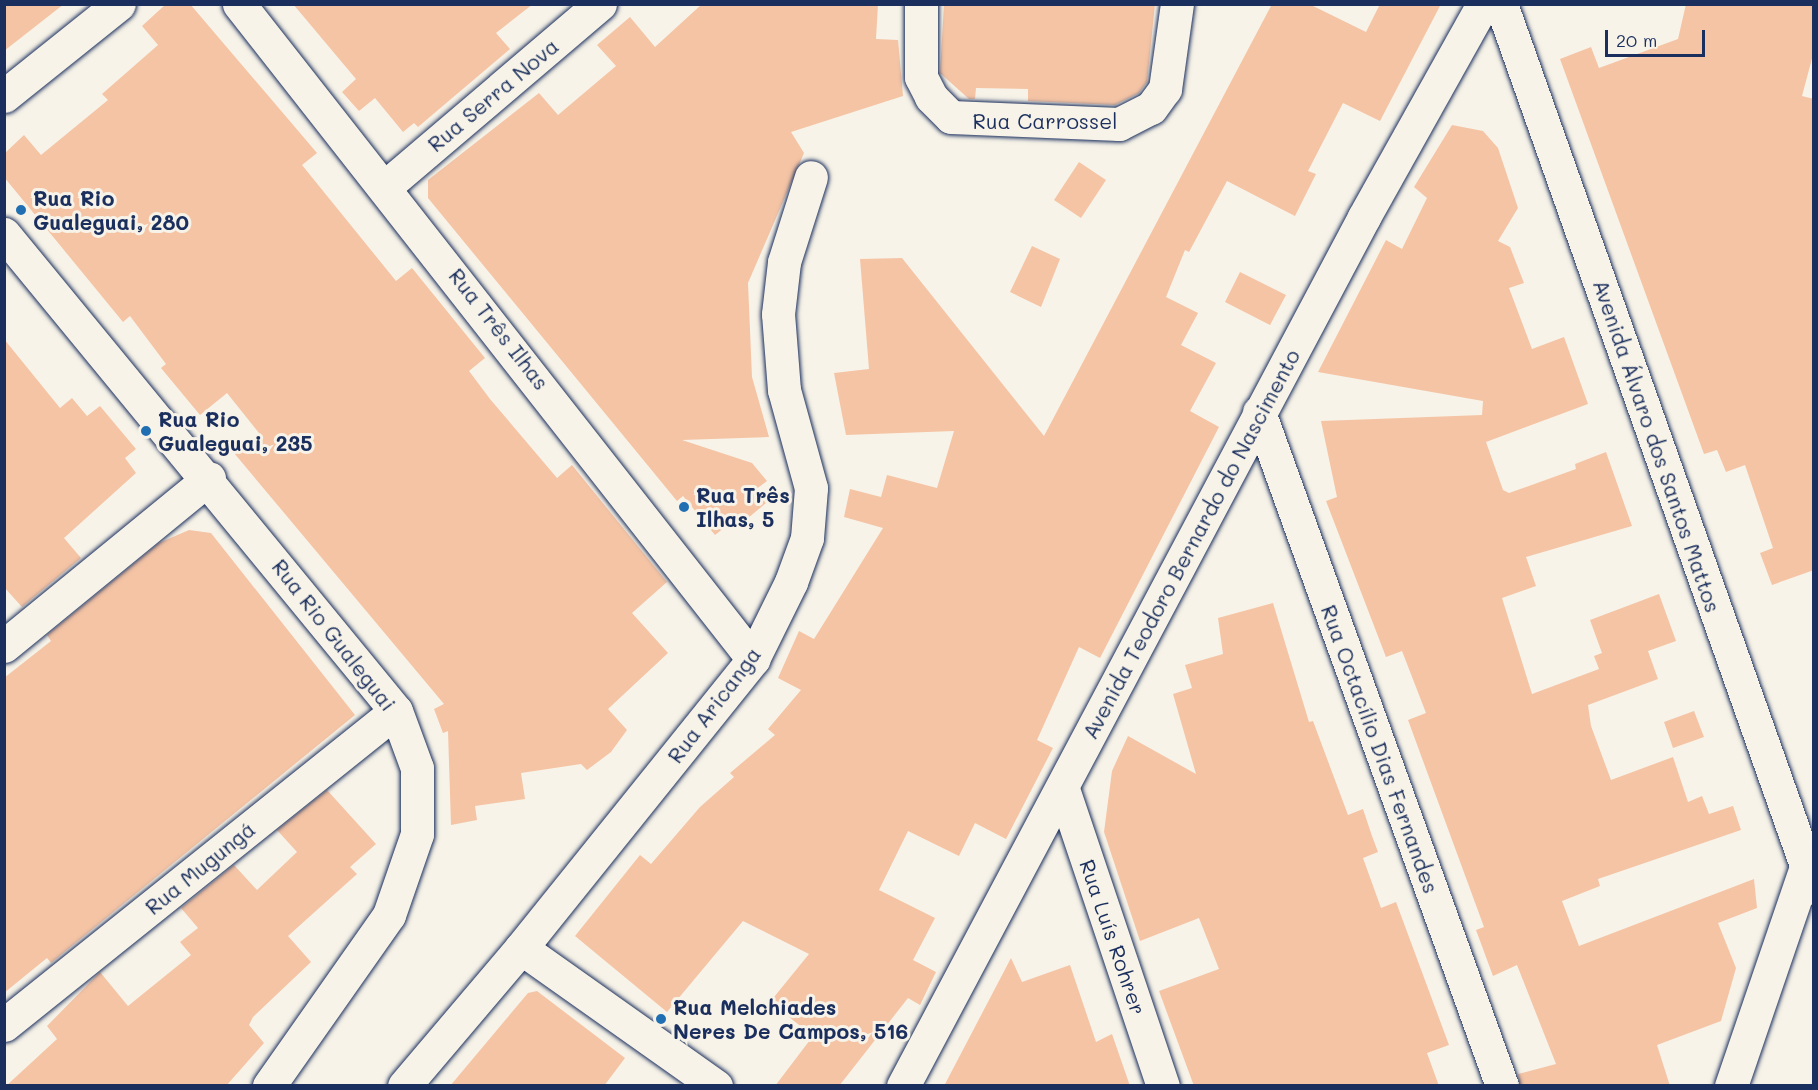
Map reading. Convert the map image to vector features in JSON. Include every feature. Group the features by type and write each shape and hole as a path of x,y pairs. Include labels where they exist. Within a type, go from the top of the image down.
{"street":[{"path":"4,96 119,4"},
{"name":"Rua Três Ilhas","path":"239,4 386,186 753,658"},
{"name":"Rua Serra Nova","path":"386,186 600,4"},
{"name":"Rua Carrossel","path":"921,4 921,77 931,97 951,117 1119,124 1151,108 1165,89 1177,4"},
{"name":"Avenida Teodoro Bernardo do Nascimento","path":"903,1086 1063,789 1259,412 1483,4"},
{"name":"Avenida Álvaro dos Santos Mattos","path":"1501,4 1810,878"},
{"name":"Rua Aricanga","path":"404,1086 521,948 753,658 791,582 812,514 812,488 784,390 778,314 784,262 811,177"},
{"name":"Rua Rio Gualeguai","path":"10,251 209,478 396,711 417,768 420,801 405,879 378,933 269,1086"},
{"name":"Rua Octacílio Dias Fernandes","path":"1259,412 1502,1086"},
{"path":"4,646 209,478"},
{"name":"Rua Mugungá","path":"4,1025 396,711"},
{"name":"Rua Luís Rohrer","path":"1063,789 1163,1086"},
{"path":"1731,1086 1810,878 1814,836"},
{"path":"521,948 716,1086"}],"building":[{"path":"4,4 64,4 4,51"},
{"path":"166,4 190,4 317,153 302,165 396,281 412,268 485,358 469,371 490,399 557,478 572,465 667,582 632,613 668,653 608,709 627,730 611,752 587,770 581,764 521,773 525,799 475,806 477,820 451,825 448,731 443,733 434,709 444,704 234,453 259,433 227,393 200,415 161,368 166,364 130,316 123,322 4,177 4,154 24,135 41,155 108,100 102,94 158,45 142,26"},
{"path":"293,4 533,4 496,33 510,49 418,127 414,123 403,132 375,98 359,111 342,92 356,79"},
{"path":"702,4 878,4 876,39 898,40 903,96 791,132 804,153 748,283 752,377 769,437 682,440 752,463 767,481 755,490 766,503 742,523 738,517 715,535 683,496 677,501 428,198 428,180 539,93 558,115 616,66 597,45 630,17 655,47"},
{"path":"944,4 1155,4 1147,82 1139,93 1115,105 1028,101 1028,89 976,88 975,99 969,99 940,73"},
{"path":"1272,4 1309,4 1366,32 1380,4 1441,4 1380,121 1343,103 1308,171 1316,174 1295,216 1227,181 1189,252 1185,250 1166,297 1198,313 1181,345 1216,363 1190,411 1219,427 1100,658 1079,647 1037,740 1053,748 1006,839 975,823 959,856 908,831 879,890 935,918 913,960 936,972 920,1005 908,998 839,1086 775,1086 813,1036 770,1002 809,954 743,921 667,1012 575,936 640,855 651,864 700,807 734,777 730,773 775,735 768,729 801,690 778,678 799,631 814,639 883,528 844,517 850,489 881,497 887,475 937,488 954,431 846,435 834,373 869,369 860,259 902,258 1044,436"},
{"path":"1686,4 1814,4 1814,51 1802,96 1814,99 1814,570 1772,585 1760,553 1773,548 1745,465 1726,472 1717,450 1704,454 1560,59 1591,47 1599,68 1678,39"},
{"path":"1452,125 1483,131 1498,148 1518,208 1498,241 1510,247 1524,283 1509,288 1532,349 1564,337 1588,404 1486,442 1503,490 1509,493 1576,469 1575,464 1606,452 1632,526 1526,557 1536,586 1502,598 1532,694 1599,669 1594,656 1602,653 1590,620 1659,594 1676,641 1648,651 1658,679 1588,705 1591,726 1611,780 1673,757 1688,802 1702,796 1709,814 1733,806 1741,830 1598,879 1600,886 1562,901 1579,946 1754,879 1757,908 1718,923 1736,968 1721,1021 1657,1045 1670,1086 1520,1086 1518,1074 1556,1064 1517,965 1493,976 1476,930 1484,927 1408,720 1426,713 1402,651 1386,657 1326,501 1337,497 1321,421 1482,415 1483,401 1318,372 1386,240 1402,249 1427,198 1414,187"},
{"path":"1079,162 1106,180 1081,218 1054,200"},
{"path":"1032,246 1060,259 1041,307 1010,292"},
{"path":"1240,272 1286,295 1270,325 1225,302"},
{"path":"4,339 60,408 72,398 87,416 100,406 136,449 125,458 136,473 64,538 81,558 22,607 4,587"},
{"path":"189,530 211,533 355,715 51,963 47,958 4,993 4,678 51,641 47,635 159,543"},
{"path":"1273,603 1309,722 1313,721 1348,815 1363,809 1378,852 1363,858 1381,908 1396,902 1449,1045 1427,1053 1439,1086 1194,1086 1159,991 1219,969 1199,918 1140,941 1104,832 1112,771 1128,736 1196,774 1173,694 1192,688 1185,665 1223,654 1218,618"},
{"path":"1694,711 1704,737 1673,748 1664,722"},
{"path":"327,790 376,844 350,867 357,874 288,936 311,962 253,1017 249,1025 264,1043 226,1086 6,1086 57,1039 47,1026 100,972 128,1006 191,955 180,942 198,928 181,908 234,865 257,890 297,852 277,830"},
{"path":"1011,958 1022,982 1070,965 1096,1042 1112,1034 1130,1086 944,1086"},
{"path":"537,991 625,1058 604,1086 450,1086 528,993"}],"place":[{"name":"Rua Rio Gualeguai, 280","path":"21,210"},
{"name":"Rua Rio Gualeguai, 235","path":"146,431"},
{"name":"Rua Três Ilhas, 5","path":"684,507"},
{"name":"Rua Melchiades Neres De Campos, 516","path":"661,1019"}]}
